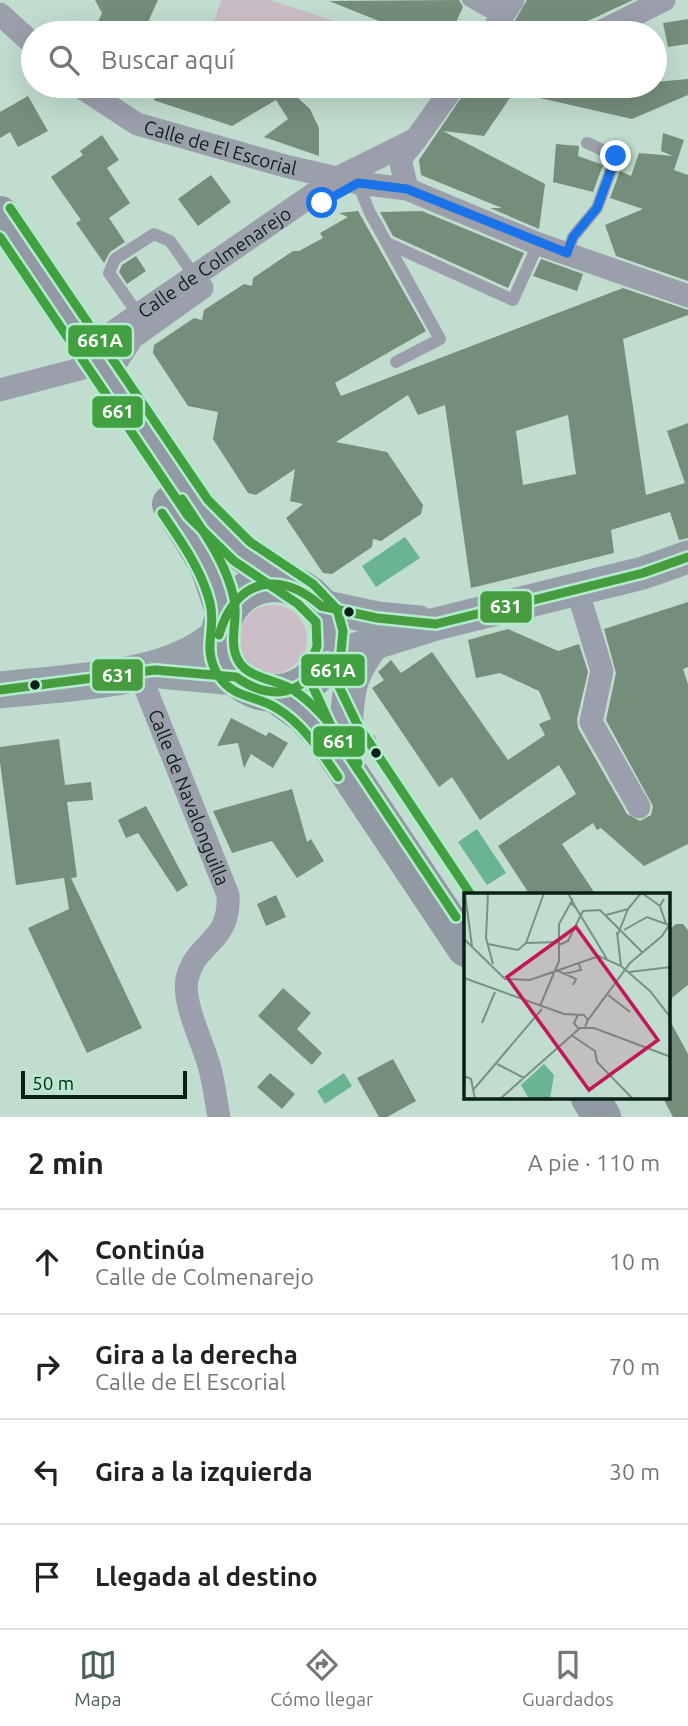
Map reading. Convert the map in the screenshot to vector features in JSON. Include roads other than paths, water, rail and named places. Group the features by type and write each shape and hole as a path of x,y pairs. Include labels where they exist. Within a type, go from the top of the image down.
{"highway":[{"path":"0,215 91,361 208,564 222,624 220,650 236,677 256,690 275,693 295,690 323,665"},
{"path":"0,250 91,361 198,508 236,548 283,583 304,591 321,606 330,631 323,665 346,730 464,907"},
{"path":"222,624 234,599 265,583 283,583"},
{"path":"275,693 305,715 325,737 464,945"},
{"path":"565,1100 576,1117"},
{"path":"591,1100 602,1117"}],"main road":[{"path":"323,665 374,643 436,624 643,573 688,557"},
{"path":"321,606 377,618 436,624"},
{"path":"0,690 147,671 187,658 222,624"},
{"path":"346,730 348,688 356,665 374,643"},
{"path":"147,671 236,677"}],"street":[{"path":"485,0 502,17"},
{"path":"622,21 664,0"},
{"path":"0,14 21,33"},
{"name":"Calle de El Escorial","path":"97,98 137,124 347,180 407,189 567,253 688,296"},
{"name":"Calle de Colmenarejo","path":"407,189 400,159 445,98"},
{"name":"Calle de Colmenarejo","path":"91,361 104,338 194,275 416,139"},
{"name":"Calle de Colmenarejo","path":"0,390 91,361 132,338 322,203 347,180"},
{"path":"577,589 603,671 591,722 639,807"},
{"name":"Calle de Navalonguilla","path":"147,671 228,895 229,915 220,933 195,960 187,980 188,1000 210,1068 219,1117"}],"lane":[{"path":"468,0 502,17"},
{"path":"567,253 573,237 597,208 616,156 587,144"},
{"path":"347,180 369,211 440,339 396,362"},
{"path":"138,314 109,273 115,259 154,234 170,242 194,275"},
{"path":"386,242 513,300 535,251"}]}
